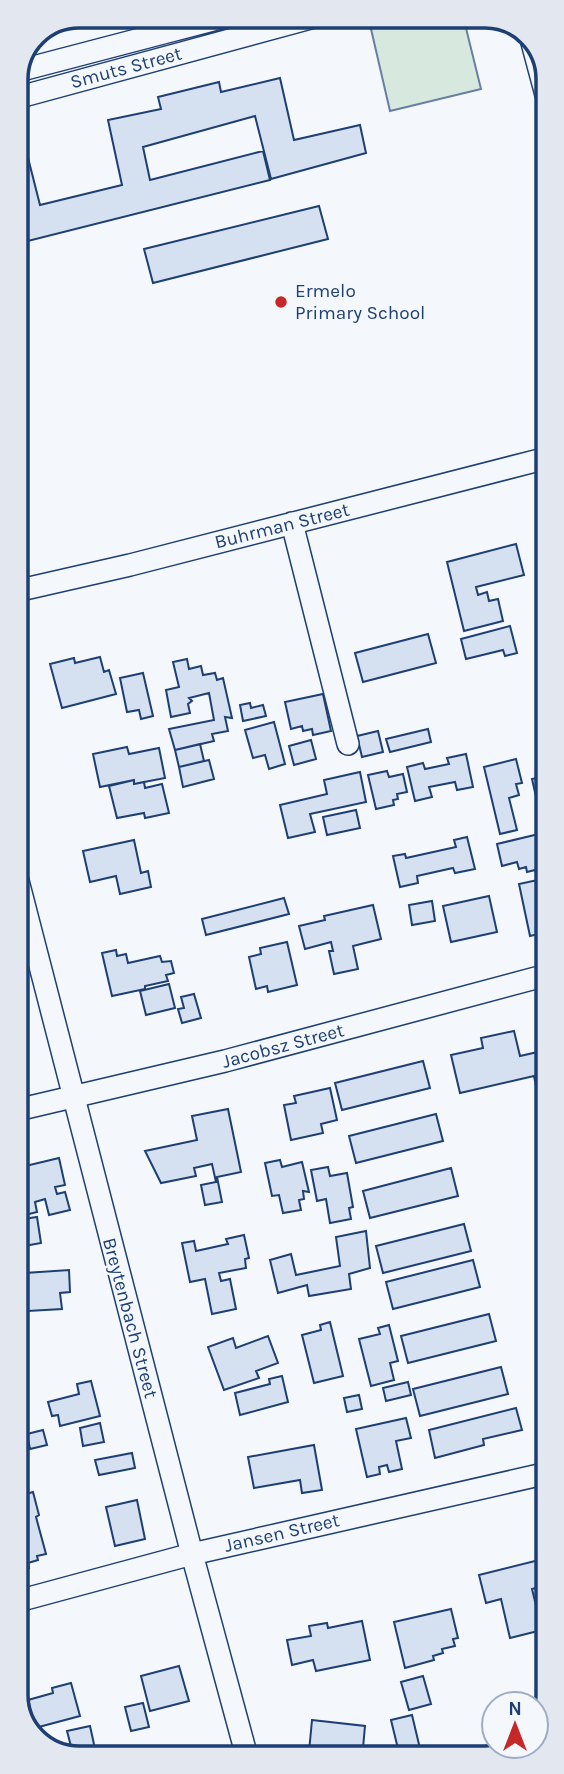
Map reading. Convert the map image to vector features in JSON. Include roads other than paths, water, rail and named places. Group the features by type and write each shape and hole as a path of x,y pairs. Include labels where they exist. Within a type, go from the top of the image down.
{"street":[{"name":"Smuts Street","path":"29,68 182,28"},
{"name":"Smuts Street","path":"28,95 274,28"},
{"name":"Buhrman Street","path":"28,588 130,565 536,461"},
{"path":"292,523 348,744"},
{"name":"Breytenbach Street","path":"28,921 244,1746"},
{"name":"Jacobsz Street","path":"28,1107 225,1061 536,978"},
{"name":"Jansen Street","path":"28,1598 192,1554 536,1476"}],"place":[{"name":"Ermelo Primary School","path":"281,302"}]}
